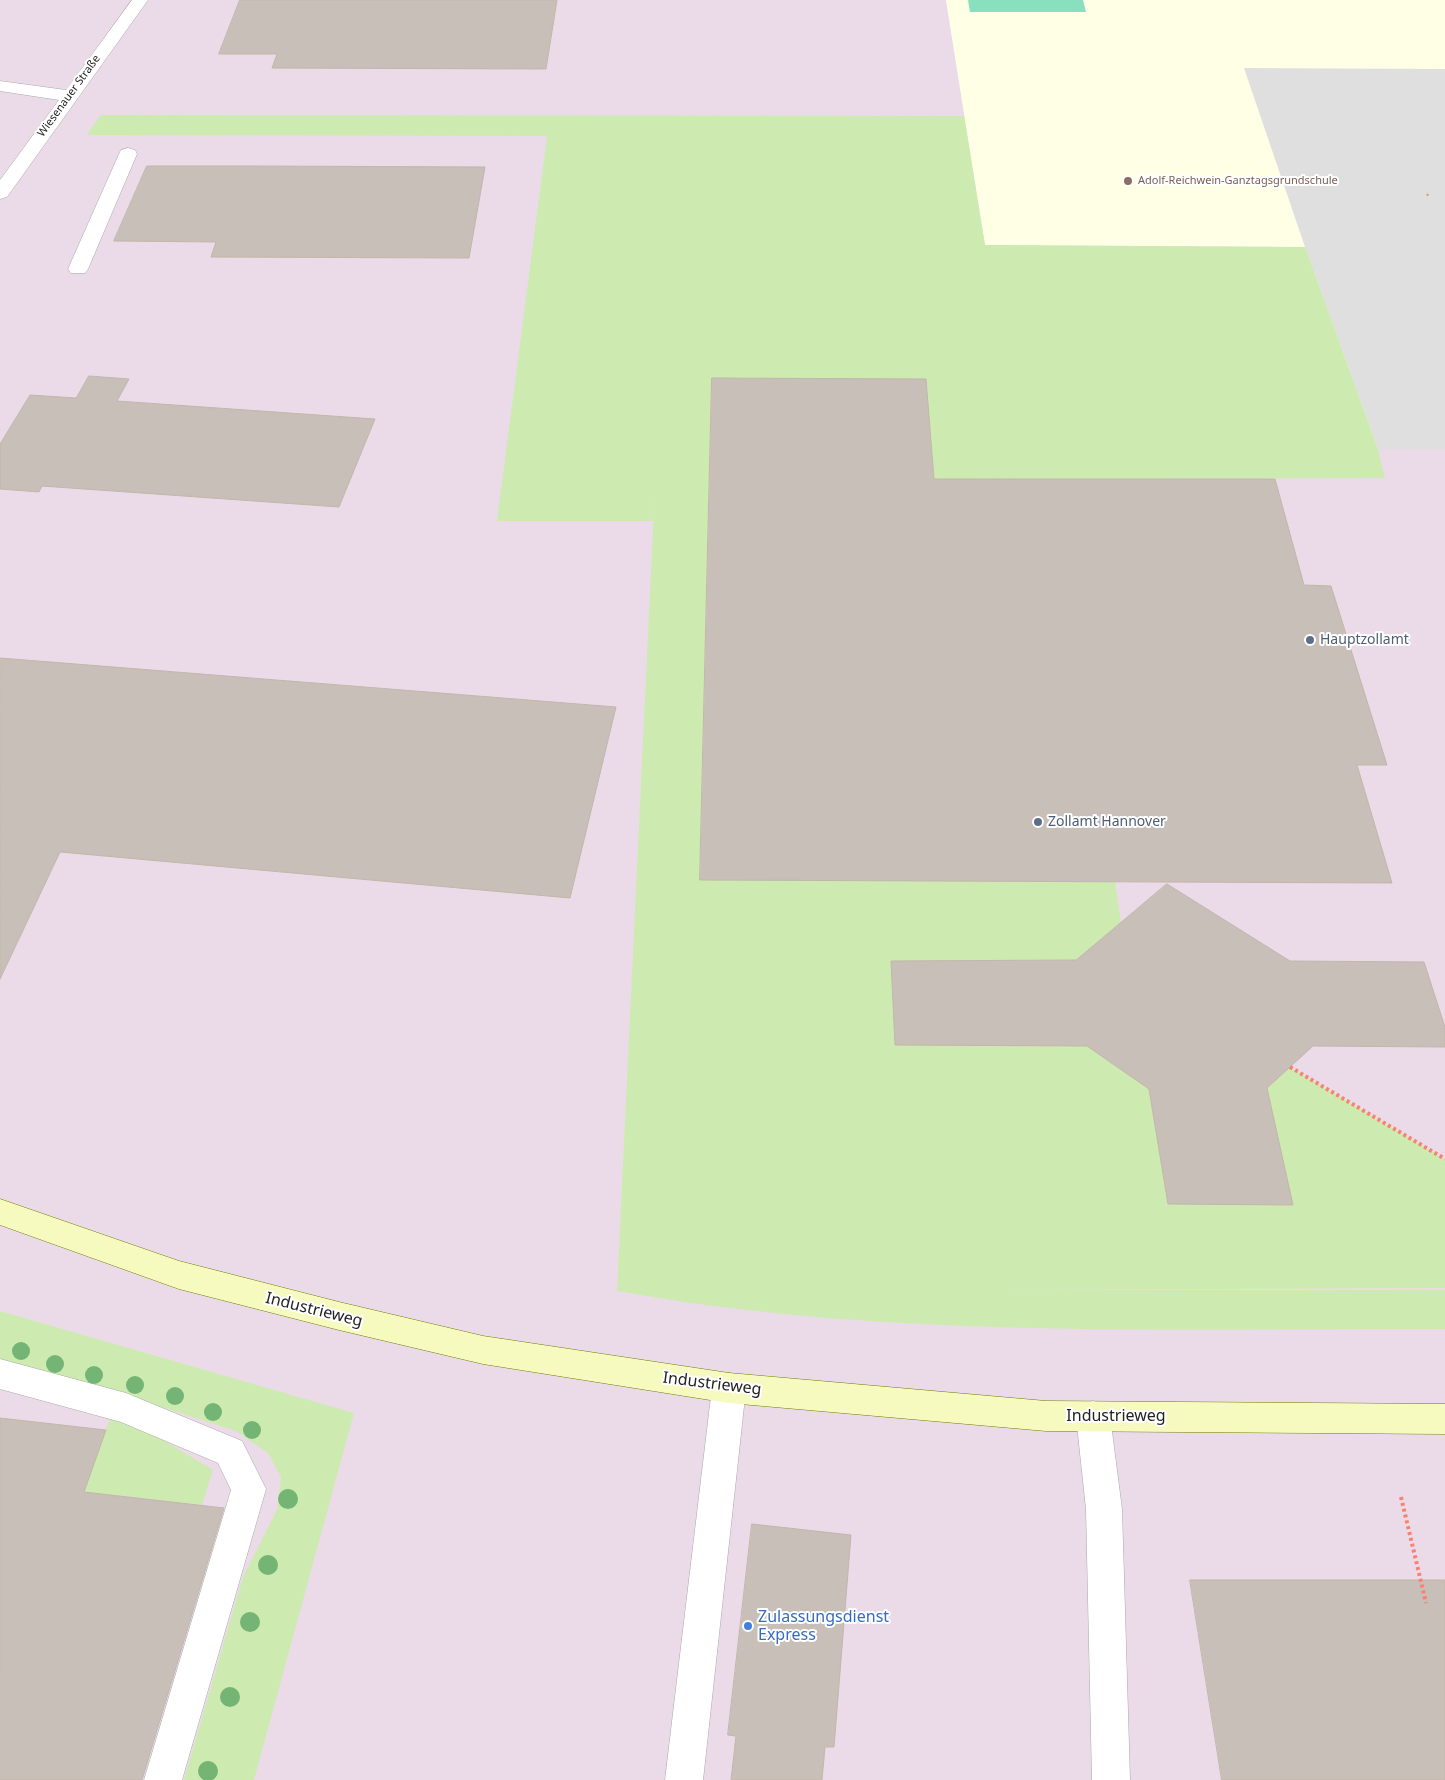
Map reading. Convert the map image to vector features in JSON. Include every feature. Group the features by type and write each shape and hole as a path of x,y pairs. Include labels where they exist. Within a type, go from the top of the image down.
{"street":[{"name":"Wiesenauer Straße","path":"0,193 140,0"},
{"path":"0,86 69,96"},
{"path":"78,269 128,154"},
{"name":"Industrieweg","path":"0,1212 179,1274 339,1316 483,1350 729,1388 1046,1416 1445,1419"},
{"path":"0,1374 126,1408 230,1452 249,1490 163,1780"},
{"path":"684,1780 729,1388"},
{"path":"1092,1416 1104,1509 1111,1780"}],"path":[{"path":"1290,1067 1445,1158"},
{"path":"1401,1496 1426,1603"}],"shaded area":[{"path":"0,0 946,0 985,245 1305,247 1377,449 1445,449 1445,1780 0,1780"},
{"path":"946,0 1445,0 1445,449 1378,449 1305,247"},
{"name":"Adolf-Reichwein-Ganztagsgrundschule","path":"946,0 1445,0 1445,69 1244,68 1305,247 985,245"}],"green space":[{"path":"968,0 1083,0 1086,12 970,12"},
{"path":"101,115 964,116 985,245 1305,247 1378,449 1385,478 934,479 712,379 700,879 1115,882 1121,922 1076,960 891,961 895,1044 1087,1046 1149,1089 1168,1204 1293,1205 1267,1088 1290,1067 1445,1159 1445,1288 982,1290 1445,1290 1445,1329 1030,1328 926,1324 822,1317 719,1307 617,1291 655,486 653,521 497,521 547,136 87,135"},
{"path":"0,1311 354,1413 254,1780 184,1780 243,1577 277,1510 281,1477 268,1453 236,1431 86,1383 0,1362"},
{"path":"110,1418 146,1430 213,1470 202,1505 84,1492"}],"building":[{"path":"240,0 557,0 546,69 272,68 277,54 219,54"},
{"path":"147,166 485,167 469,258 211,257 216,242 114,241"},
{"path":"89,376 129,379 117,401 375,419 339,507 42,486 39,492 0,489 0,444 30,395 76,398"},
{"name":"Zollamt Hannover","path":"712,378 926,379 934,479 1275,479 1304,585 1331,586 1387,765 1357,765 1392,883 700,880"},
{"path":"0,658 616,707 570,898 60,852 0,979"},
{"path":"1167,884 1290,961 1424,962 1445,1027 1445,1047 1313,1046 1267,1088 1293,1205 1168,1204 1149,1089 1087,1046 895,1045 891,961 1076,960"},
{"path":"0,1418 106,1430 84,1492 224,1508 142,1780 0,1780"},
{"path":"752,1524 851,1535 834,1747 825,1747 822,1780 731,1780 736,1736 728,1735"},
{"path":"1190,1580 1445,1580 1445,1780 1222,1780"}],"place":[{"name":"Adolf-Reichwein-Ganztagsgrundschule","path":"1128,181"},
{"name":"Hauptzollamt","path":"1310,640"},
{"name":"Zollamt Hannover","path":"1038,822"},
{"name":"Zulassungsdienst Express","path":"748,1626"}]}
